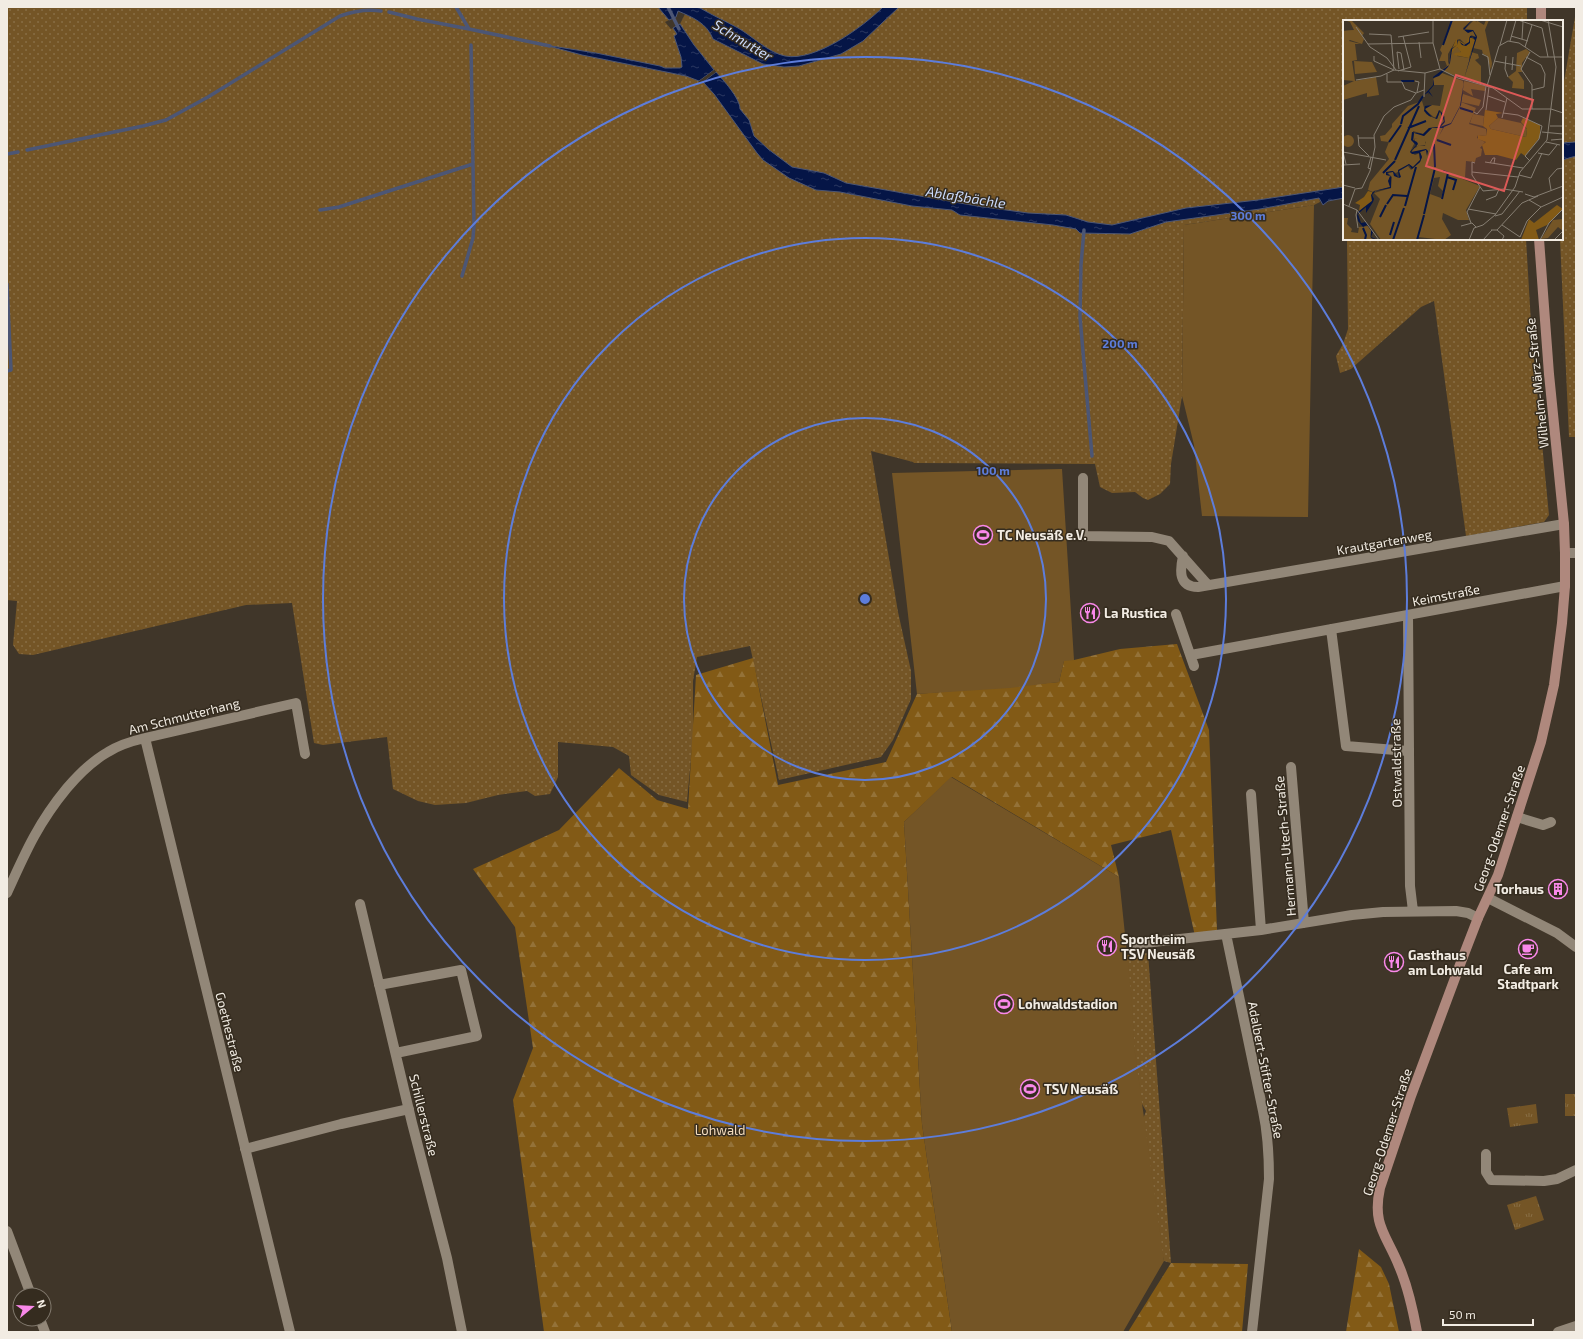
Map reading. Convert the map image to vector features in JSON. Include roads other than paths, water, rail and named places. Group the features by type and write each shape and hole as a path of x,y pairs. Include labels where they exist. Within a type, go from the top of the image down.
{"street":[{"path":"1540,20 1541,7"},
{"name":"Wilhelm-März-Straße","path":"1539,240 1549,374 1564,524"},
{"path":"1083,478 1083,536 1159,538 1172,544 1208,585"},
{"name":"Georg-Odemer-Straße","path":"1418,1332 1410,1298 1400,1267 1380,1230 1376,1202 1411,1096 1478,918 1498,875 1533,770 1549,710 1558,658 1565,586 1564,524"},
{"name":"Krautgartenweg","path":"1183,556 1181,572 1185,584 1192,587 1564,524"},
{"path":"1565,553 1576,553"},
{"name":"Keimstraße","path":"1191,655 1565,586"},
{"path":"1176,614 1194,666"},
{"name":"Ostwaldstraße","path":"1408,615 1410,886 1413,911"},
{"path":"1331,629 1346,746 1408,751"},
{"name":"Am Schmutterhang","path":"7,894 28,847 49,811 79,774 93,761 126,743 296,703 305,754"},
{"name":"Goethestraße","path":"145,738 290,1332"},
{"name":"Hermann-Utech-Straße","path":"1291,767 1304,923"},
{"path":"1251,794 1261,930"},
{"path":"1517,817 1543,825 1551,822"},
{"path":"1488,898 1557,933 1576,947"},
{"name":"Schillerstraße","path":"360,904 409,1109 447,1258 462,1332"},
{"name":"Hermann-Utech-Straße","path":"1134,944 1261,930 1360,914 1413,911 1456,911 1468,913 1478,918"},
{"name":"Adalbert-Stifter-Straße","path":"1226,934 1266,1125 1269,1156 1269,1179 1252,1332"},
{"path":"379,985 462,970 477,1036 396,1053"},
{"path":"245,1149 334,1126 409,1109"},
{"path":"1486,1154 1486,1172 1491,1180 1544,1181 1557,1179 1576,1170"},
{"path":"7,1231 28,1287"},
{"path":"7,1260 18,1258"},
{"path":"1558,1332 1576,1326"}],"water":[{"name":"Schmutter","path":"658,7 700,8 738,28 779,54 785,56 797,56 810,54 838,41 863,24 883,7 899,7 863,41 841,54 799,66 784,67 763,64 713,39 703,25 694,18 678,11 676,17 669,20"},
{"path":"680,24 694,45 714,70 699,81 686,76 582,55 545,45 596,53 665,68 680,68 682,67 681,57 674,36 677,34 673,28"},
{"path":"716,72 727,84 737,100 740,109 749,120 754,136 768,149 792,167 824,173 846,183 977,206 1028,213 1066,215 1088,222 1112,225 1186,208 1258,200 1343,187 1343,198 1328,201 1323,205 1319,198 1260,209 1166,222 1130,234 1080,233 1076,229 1053,225 960,215 952,210 912,206 840,192 816,190 789,178 763,160 714,94 703,82"},
{"path":"1576,142 1576,156 1563,160 1563,143"}],"waterway":[{"path":"456,7 469,29"},
{"name":"Ablaßbächle","path":"668,7 679,29"},
{"path":"27,150 166,120 208,97 340,16 360,11 381,11"},
{"path":"389,12 550,46"},
{"path":"462,276 473,238 474,225 471,45"},
{"path":"7,154 18,152"},
{"path":"320,210 339,207 473,164"},
{"path":"1084,230 1081,265 1080,317 1092,456"},
{"path":"7,284 11,370 7,371"}],"place":[{"name":"TC Neusäß e.V.","path":"983,535"},
{"name":"La Rustica","path":"1090,613"},
{"name":"Torhaus","path":"1558,889"},
{"name":"Sportheim TSV Neusäß","path":"1107,946"},
{"name":"Cafe am Stadtpark","path":"1528,949"},
{"name":"Gasthaus am Lohwald","path":"1394,962"},
{"name":"Lohwaldstadion","path":"1004,1004"},
{"name":"TSV Neusäß","path":"1030,1089"}],"park label":[{"name":"Lohwald","path":"720,1130"}]}
